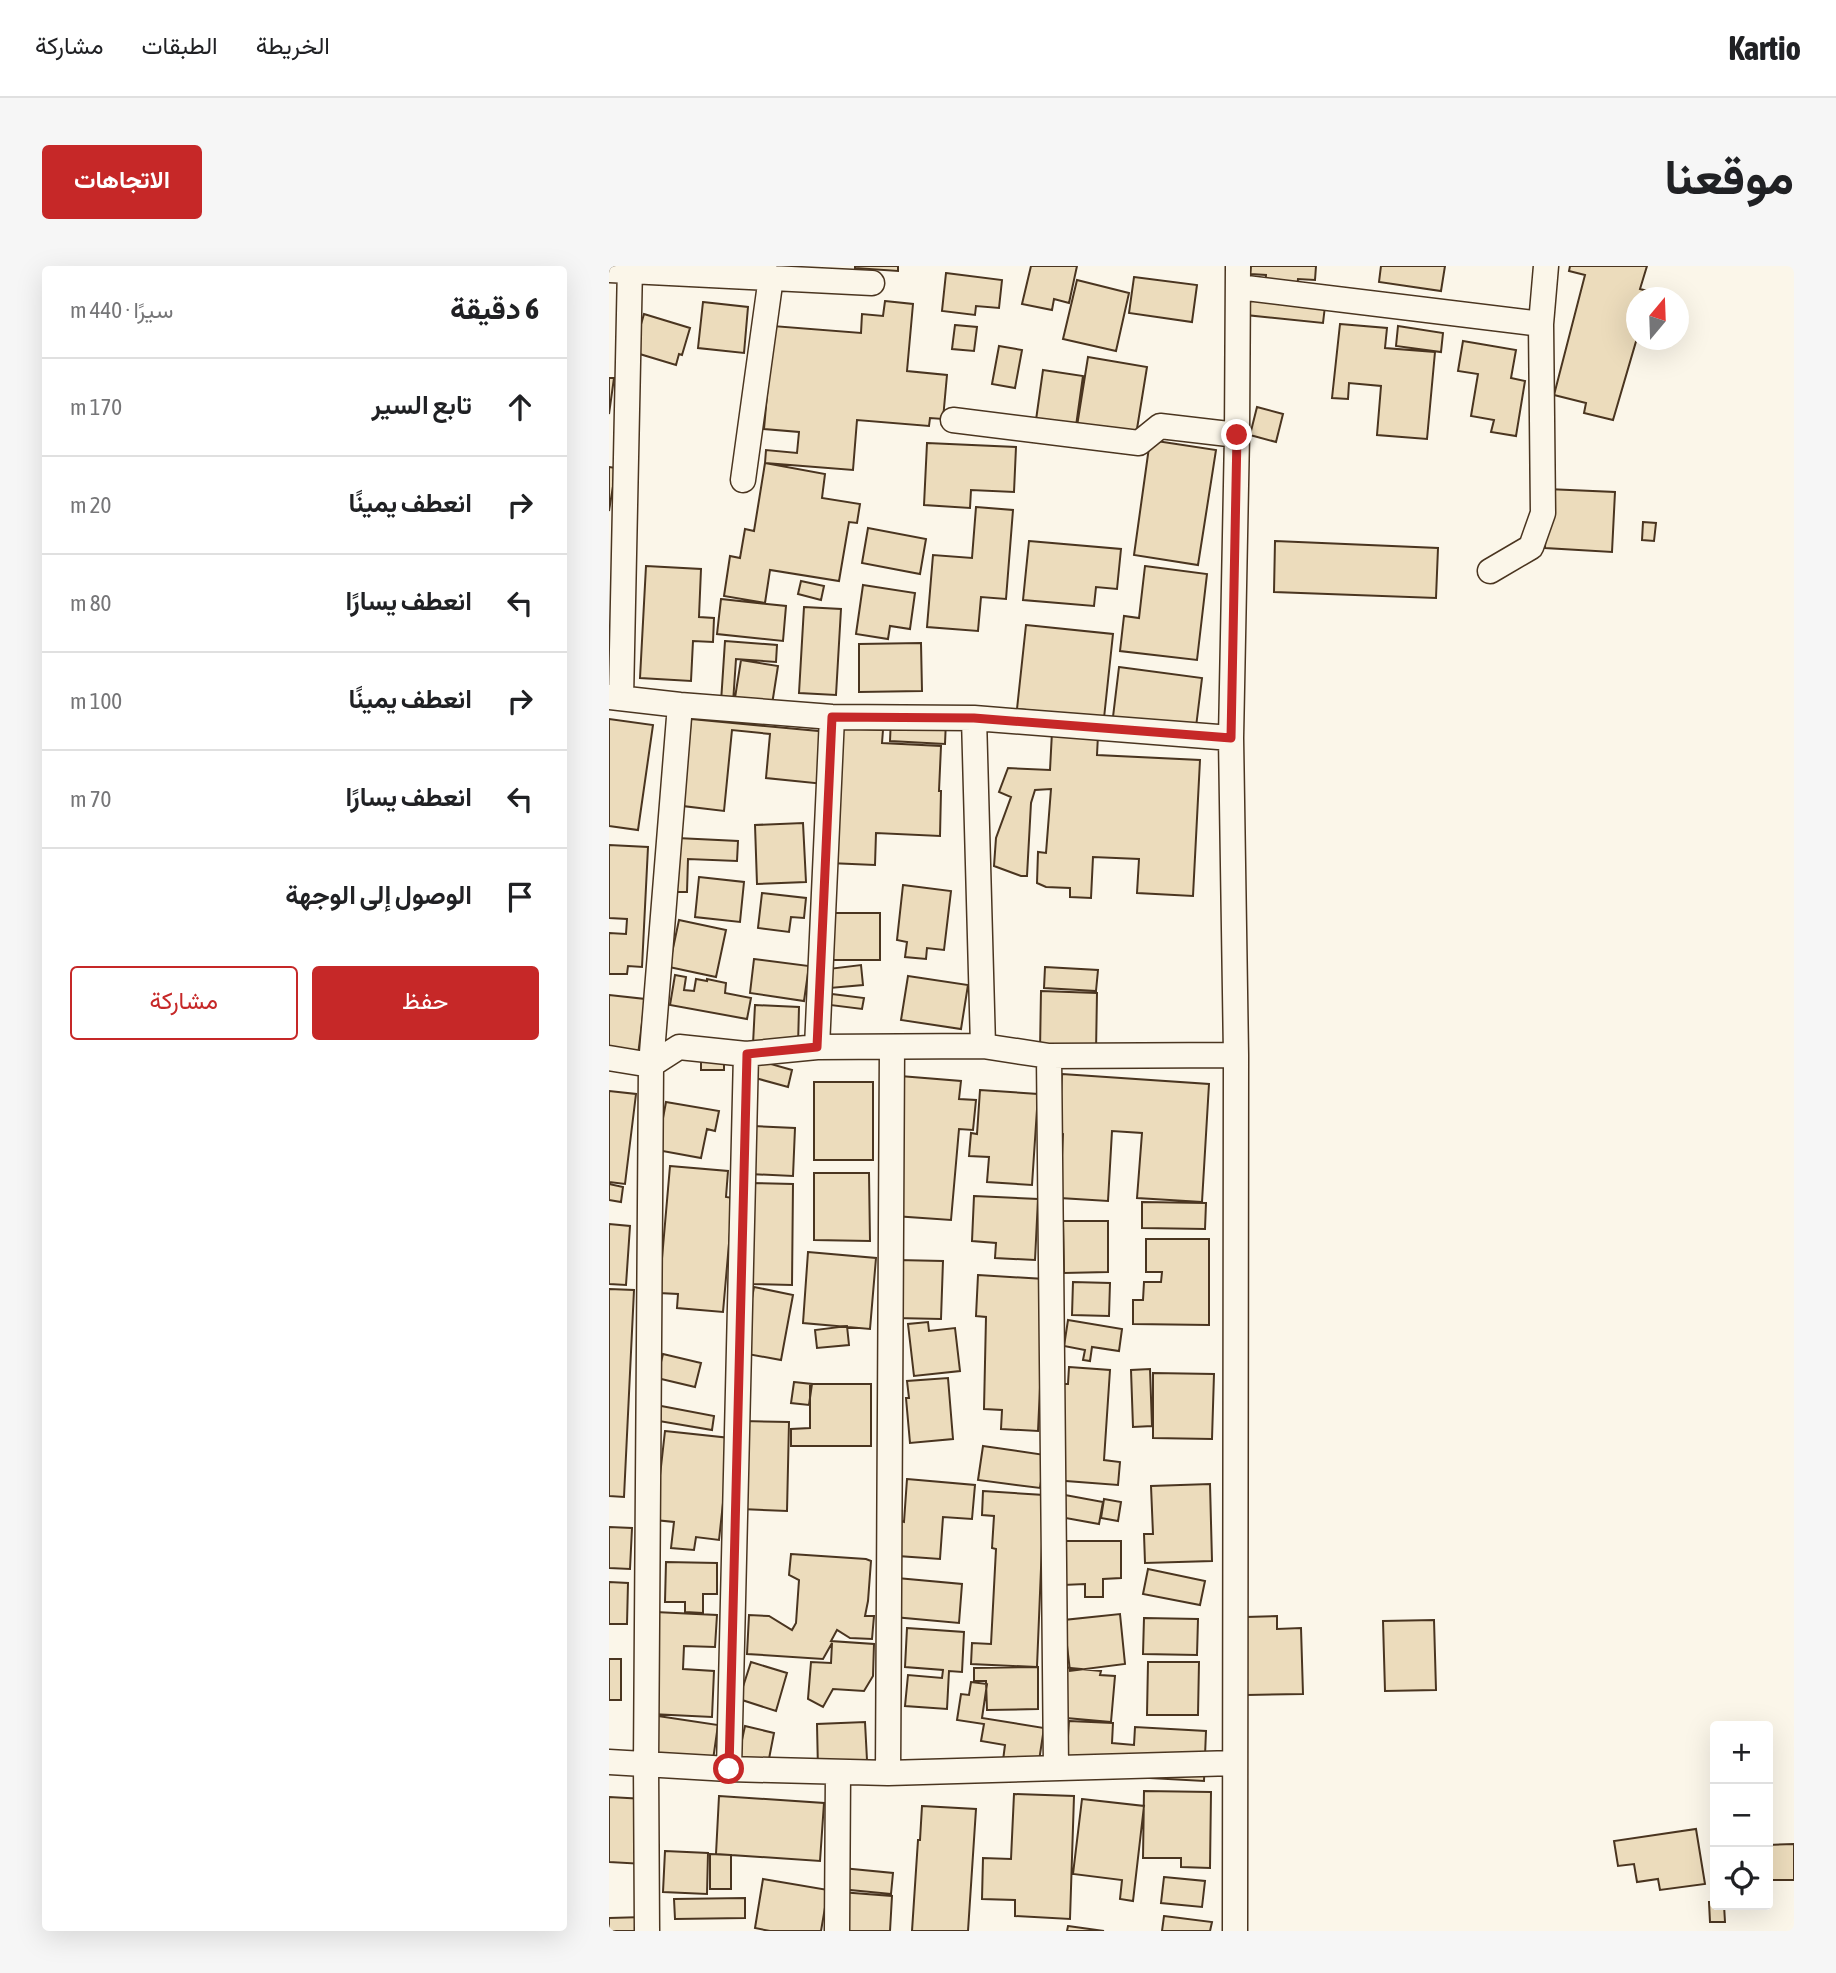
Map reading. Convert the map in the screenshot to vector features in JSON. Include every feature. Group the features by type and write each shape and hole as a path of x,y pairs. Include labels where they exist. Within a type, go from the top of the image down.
{"street":[{"path":"1490,571 1531,547 1543,513 1541,324 1546,266"},
{"path":"872,283 623,269 615,697 832,717 974,718 1231,738"},
{"path":"1235,1931 1236,1055 1231,738 1238,276 1541,324"},
{"path":"743,480 771,277"},
{"path":"954,420 1139,443 1160,426 1237,435"},
{"path":"647,1931 652,1065 680,705"},
{"path":"817,1047 832,717"},
{"path":"974,718 983,1046"},
{"path":"609,1058 652,1065 679,1047 747,1054 817,1047 983,1046 1049,1056 1236,1055"},
{"path":"888,1773 892,1047"},
{"path":"729,1769 747,1054"},
{"path":"1049,1056 1056,1768"},
{"path":"609,1762 729,1769 888,1773 1235,1763"},
{"path":"837,1931 838,1772"}],"building":[{"path":"898,266 898,271 855,268"},
{"path":"1031,266 1077,266 1069,303 1054,299 1052,310 1022,304"},
{"path":"1251,266 1316,266 1315,280 1298,279 1297,289 1265,287 1266,275 1250,274"},
{"path":"1381,266 1445,266 1441,291 1379,282"},
{"path":"1570,266 1647,266 1641,287 1626,287 1626,350 1633,350 1613,420 1584,413 1586,403 1554,395 1585,275 1569,271"},
{"path":"946,273 1002,280 999,308 976,306 975,315 942,311"},
{"path":"1134,277 1197,285 1192,322 1129,313"},
{"path":"1077,280 1129,293 1116,351 1063,339"},
{"path":"1248,298 1325,306 1323,323 1246,315"},
{"path":"885,301 913,304 907,371 947,375 943,419 930,418 929,426 857,420 853,470 765,463 766,450 797,453 799,432 764,429 773,326 861,333 862,314 883,316"},
{"path":"703,302 748,307 744,353 698,348"},
{"path":"644,314 690,328 676,365 633,352"},
{"path":"1340,324 1387,328 1385,348 1435,352 1427,439 1377,435 1381,386 1349,383 1348,399 1332,398"},
{"path":"955,325 977,327 974,351 952,349"},
{"path":"1398,326 1443,333 1441,352 1396,346"},
{"path":"1463,341 1516,350 1511,378 1525,381 1516,436 1491,432 1494,420 1471,416 1478,374 1458,371"},
{"path":"999,346 1022,350 1015,388 992,384"},
{"path":"1088,357 1147,367 1136,435 1077,426"},
{"path":"1043,370 1083,376 1076,426 1036,420"},
{"path":"609,378 614,378 609,414"},
{"path":"1257,407 1283,414 1276,442 1250,435"},
{"path":"1150,440 1216,450 1198,565 1134,555"},
{"path":"927,443 1016,447 1014,492 971,490 970,508 924,505"},
{"path":"765,463 825,474 822,498 860,504 857,523 849,522 839,581 770,570 765,603 724,596 730,556 740,558 745,529 754,531"},
{"path":"609,467 616,468 609,511"},
{"path":"1547,489 1615,492 1612,552 1545,548"},
{"path":"976,507 1013,510 1006,599 981,597 978,631 927,627 933,555 972,558"},
{"path":"1643,522 1656,523 1654,541 1642,540"},
{"path":"868,528 926,539 920,574 862,563"},
{"path":"1029,541 1121,549 1117,589 1096,587 1094,606 1023,600"},
{"path":"1275,541 1438,548 1436,598 1274,592"},
{"path":"646,566 701,569 699,617 714,618 713,642 693,641 691,681 640,678"},
{"path":"1145,566 1207,574 1197,660 1120,651 1124,616 1139,618"},
{"path":"801,581 824,586 821,600 798,594"},
{"path":"863,585 915,593 910,629 890,626 888,639 856,634"},
{"path":"721,599 786,606 783,641 717,634"},
{"path":"804,607 841,609 836,695 799,693"},
{"path":"1026,625 1113,634 1104,718 1017,709"},
{"path":"725,641 777,645 776,662 736,659 733,703 721,702"},
{"path":"921,643 922,691 859,692 859,644"},
{"path":"741,660 778,666 771,711 734,704"},
{"path":"1119,667 1202,678 1196,727 1113,717"},
{"path":"891,718 946,720 945,744 890,741"},
{"path":"609,719 653,725 638,830 609,826"},
{"path":"691,719 829,732 824,784 766,778 770,734 732,730 724,811 683,806"},
{"path":"835,728 883,730 882,743 941,746 940,836 876,833 875,865 829,863"},
{"path":"1052,732 1098,735 1097,755 1200,760 1193,896 1137,893 1139,859 1093,857 1091,898 1070,897 1070,888 1046,887 1037,883 1038,852 1046,853 1051,789 1035,790 1031,803 1027,876 994,866 996,838 1011,797 999,792 1008,768 1050,770"},
{"path":"803,823 806,882 757,884 755,825"},
{"path":"677,838 738,841 737,861 688,859 687,892 674,892"},
{"path":"609,845 648,847 642,967 628,966 627,974 609,974 609,933 626,934 627,919 609,918"},
{"path":"699,877 744,882 740,922 695,917"},
{"path":"903,885 951,891 944,950 927,948 926,959 905,957 907,942 897,940"},
{"path":"762,893 806,898 804,918 791,917 789,932 758,928"},
{"path":"824,913 880,913 880,960 824,960"},
{"path":"679,920 726,930 716,977 669,967"},
{"path":"754,959 809,966 804,1001 750,993"},
{"path":"861,965 863,985 830,988 828,969"},
{"path":"1045,967 1098,970 1096,991 1044,988"},
{"path":"675,975 686,977 684,990 694,991 696,979 707,979 726,983 725,993 751,998 747,1019 670,1005"},
{"path":"908,976 968,985 961,1029 901,1020"},
{"path":"1041,991 1097,993 1096,1052 1040,1050"},
{"path":"832,994 864,998 862,1009 830,1005"},
{"path":"609,995 645,999 638,1055 609,1051"},
{"path":"755,1005 799,1007 798,1046 753,1044"},
{"path":"724,1058 724,1070 701,1070 701,1059"},
{"path":"753,1059 792,1070 788,1087 748,1076"},
{"path":"1062,1074 1209,1084 1202,1202 1137,1198 1142,1133 1112,1131 1108,1201 1060,1198"},
{"path":"900,1076 961,1081 959,1099 976,1100 973,1130 959,1129 951,1220 894,1216"},
{"path":"814,1082 873,1082 873,1160 814,1160"},
{"path":"980,1090 1038,1094 1032,1185 987,1182 989,1157 969,1156 971,1133 977,1134"},
{"path":"609,1091 636,1094 625,1184 609,1182"},
{"path":"666,1102 719,1111 715,1131 707,1129 701,1158 657,1150"},
{"path":"753,1126 795,1128 793,1176 750,1174"},
{"path":"670,1166 728,1171 726,1197 733,1198 723,1312 677,1308 678,1294 659,1293"},
{"path":"814,1173 869,1173 870,1241 814,1240"},
{"path":"749,1183 793,1184 792,1285 748,1284"},
{"path":"609,1184 623,1187 621,1202 609,1200"},
{"path":"974,1196 1038,1199 1035,1260 995,1258 996,1243 972,1241"},
{"path":"1142,1202 1206,1203 1205,1229 1142,1228"},
{"path":"1063,1221 1108,1221 1108,1272 1064,1273"},
{"path":"609,1224 630,1226 626,1285 609,1284"},
{"path":"1146,1239 1209,1239 1209,1325 1133,1324 1133,1300 1143,1300 1144,1282 1161,1282 1162,1272 1146,1272"},
{"path":"808,1252 876,1258 870,1329 803,1323"},
{"path":"897,1260 943,1261 941,1319 896,1318"},
{"path":"978,1275 1045,1279 1038,1431 1001,1429 1002,1410 984,1409 986,1317 976,1316"},
{"path":"1073,1282 1110,1283 1109,1316 1072,1315"},
{"path":"754,1287 793,1295 781,1360 742,1353"},
{"path":"609,1289 634,1290 624,1497 609,1496"},
{"path":"1068,1320 1122,1329 1119,1351 1092,1347 1090,1361 1083,1360 1085,1350 1064,1346"},
{"path":"928,1322 929,1331 955,1328 960,1371 914,1376 908,1324"},
{"path":"847,1326 849,1345 817,1348 815,1330"},
{"path":"663,1354 701,1363 695,1387 657,1378"},
{"path":"1069,1367 1110,1370 1104,1460 1120,1462 1118,1485 1053,1480 1060,1384 1068,1384"},
{"path":"1150,1369 1152,1426 1133,1427 1131,1370"},
{"path":"1153,1373 1214,1374 1212,1439 1153,1438"},
{"path":"948,1378 953,1439 910,1443 907,1381"},
{"path":"794,1382 812,1384 809,1405 791,1403"},
{"path":"810,1384 871,1384 871,1446 791,1446 791,1429 810,1428"},
{"path":"656,1405 714,1416 712,1430 653,1420"},
{"path":"743,1421 789,1422 787,1511 741,1509"},
{"path":"665,1431 730,1438 719,1540 696,1537 694,1550 671,1548 674,1522 655,1520"},
{"path":"983,1446 1045,1455 1040,1488 978,1480"},
{"path":"907,1479 975,1485 972,1519 943,1517 940,1559 898,1556"},
{"path":"1210,1484 1212,1561 1145,1563 1144,1534 1153,1534 1151,1486"},
{"path":"983,1491 1044,1495 1037,1667 971,1664 972,1643 991,1644 996,1549 992,1548 994,1516 982,1515"},
{"path":"1065,1495 1103,1502 1099,1524 1060,1517"},
{"path":"1104,1499 1121,1502 1118,1521 1101,1518"},
{"path":"609,1527 632,1528 630,1569 609,1568"},
{"path":"1063,1541 1121,1541 1121,1578 1103,1579 1103,1597 1085,1597 1085,1584 1063,1585"},
{"path":"791,1554 871,1561 865,1616 874,1616 872,1639 850,1638 837,1630 831,1641 874,1644 873,1676 864,1691 833,1689 823,1707 808,1699 811,1662 831,1663 832,1643 823,1659 747,1654 749,1615 769,1616 792,1630 796,1623 799,1580 789,1575"},
{"path":"666,1562 717,1563 717,1594 703,1594 703,1613 685,1612 685,1602 665,1602"},
{"path":"1148,1569 1205,1581 1200,1605 1143,1594"},
{"path":"897,1578 962,1584 959,1623 894,1617"},
{"path":"609,1582 628,1583 627,1624 609,1624"},
{"path":"655,1612 717,1615 715,1647 684,1646 683,1669 714,1671 712,1717 651,1714"},
{"path":"1120,1614 1125,1664 1070,1671 1064,1620"},
{"path":"1277,1616 1277,1629 1301,1628 1303,1694 1247,1695 1246,1617"},
{"path":"1144,1618 1198,1619 1197,1655 1143,1654"},
{"path":"1434,1620 1436,1690 1385,1691 1383,1621"},
{"path":"907,1628 964,1632 962,1672 949,1671 947,1709 905,1706 908,1675 942,1678 943,1670 905,1667"},
{"path":"609,1659 621,1659 621,1700 609,1700"},
{"path":"751,1662 787,1673 776,1711 739,1699"},
{"path":"1148,1662 1199,1662 1198,1715 1147,1715"},
{"path":"1038,1667 1038,1709 987,1710 986,1681 974,1681 974,1668"},
{"path":"1060,1667 1101,1671 1100,1675 1115,1676 1111,1722 1055,1717"},
{"path":"971,1682 987,1684 982,1718 1044,1728 1037,1774 1002,1768 1005,1745 981,1741 984,1724 957,1720 961,1694 969,1695"},
{"path":"658,1716 718,1725 712,1767 652,1759"},
{"path":"1069,1721 1113,1723 1112,1743 1134,1745 1135,1727 1206,1731 1204,1781 1113,1776 1066,1766"},
{"path":"865,1722 867,1760 845,1761 818,1770 817,1724"},
{"path":"745,1726 774,1733 767,1769 737,1763"},
{"path":"1144,1791 1211,1792 1210,1868 1181,1867 1181,1858 1143,1858"},
{"path":"1014,1794 1074,1796 1070,1919 1015,1916 1015,1900 982,1899 983,1858 1011,1859"},
{"path":"719,1796 824,1803 820,1861 716,1854"},
{"path":"609,1797 645,1799 644,1864 609,1862"},
{"path":"1082,1799 1144,1806 1133,1901 1120,1899 1122,1880 1073,1874"},
{"path":"922,1806 976,1809 968,1931 912,1931"},
{"path":"1696,1829 1705,1884 1660,1890 1658,1879 1637,1882 1634,1864 1618,1866 1614,1841"},
{"path":"1794,1844 1794,1880 1773,1880 1773,1845"},
{"path":"665,1851 708,1853 707,1894 663,1892"},
{"path":"710,1854 731,1855 731,1889 710,1889"},
{"path":"842,1868 893,1873 891,1894 840,1889"},
{"path":"1164,1877 1205,1881 1202,1907 1161,1903"},
{"path":"763,1879 828,1890 821,1931 770,1931 755,1928"},
{"path":"840,1892 892,1896 890,1931 840,1931"},
{"path":"745,1898 745,1918 675,1919 674,1899"},
{"path":"1709,1902 1710,1910 1724,1910 1725,1922 1710,1922"},
{"path":"1164,1916 1212,1922 1210,1931 1162,1931"},
{"path":"644,1917 645,1931 609,1931 609,1918"},
{"path":"1068,1926 1104,1931 1067,1931"}],"route":[{"path":"729,1769 747,1054 817,1047 832,717 974,718 1231,738 1237,435"}]}
